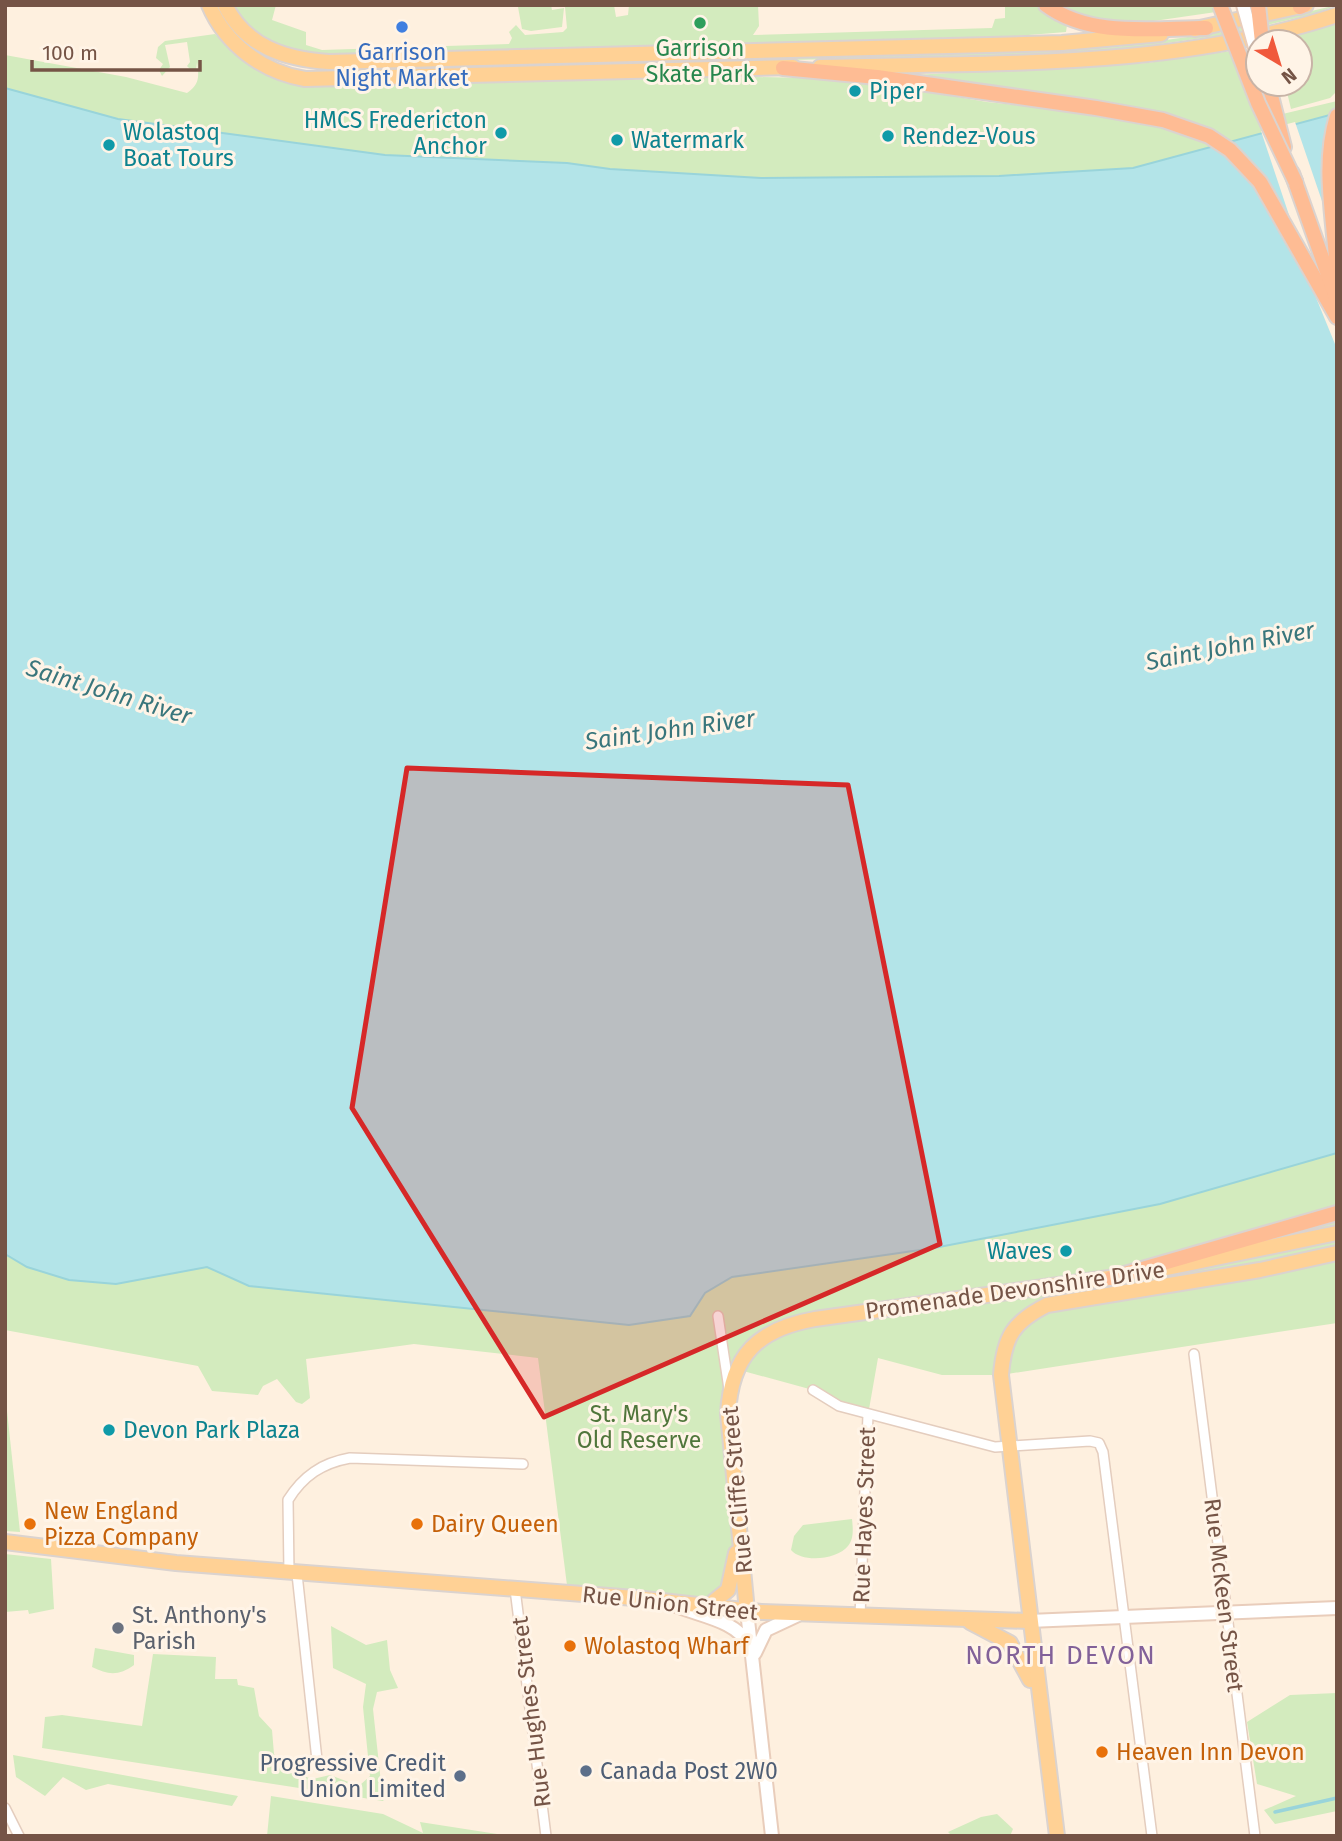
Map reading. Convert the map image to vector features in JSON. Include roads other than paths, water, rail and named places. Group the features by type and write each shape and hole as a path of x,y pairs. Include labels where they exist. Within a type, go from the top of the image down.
{"highway":[{"path":"1046,5 1072,21 1095,26 1206,28"},
{"path":"1220,5 1258,103 1296,183"},
{"path":"1258,5 1260,28"},
{"path":"783,68 877,77 1096,108 1188,128 1230,150 1260,182 1337,317"},
{"path":"1269,98 1337,300"},
{"path":"1337,116 1330,144 1329,170 1337,274"},
{"path":"1111,1278 1337,1213"}],"main road":[{"path":"209,5 224,32 254,60 281,73 305,79 783,68 1129,56 1242,40 1337,15"},
{"path":"225,5 247,35 265,48 283,55 329,62 1062,43 1206,28 1303,6"},
{"path":"1244,5 1250,28"},
{"name":"Promenade Devonshire Drive","path":"729,1394 736,1369 748,1350 766,1334 789,1324 1111,1278 1337,1233"},
{"name":"Promenade Devonshire Drive","path":"1038,1704 1001,1375 1007,1340 1027,1315 1047,1305 1260,1270 1337,1253"},
{"name":"Rue Cliffe Street","path":"729,1394 747,1611 772,1836"},
{"path":"707,1607 727,1590 740,1527"},
{"name":"Rue Union Street","path":"5,1542 293,1573 801,1614 1029,1621 1337,1608"},
{"path":"667,1602 742,1632 754,1657"},
{"path":"754,1657 759,1640 766,1630 801,1614"},
{"path":"965,1620 1010,1643 1026,1667 1038,1704 1057,1836"}],"street":[{"path":"718,1316 729,1394"},
{"name":"Rue McKeen Street","path":"1194,1354 1255,1836"},
{"path":"813,1390 839,1406 995,1447 1090,1441 1099,1443 1103,1452 1126,1618 1152,1836"},
{"name":"Rue Hayes Street","path":"860,1616 868,1415"},
{"path":"317,1760 293,1573 288,1500 306,1477 333,1461 350,1458 523,1464"},
{"name":"Rue Hughes Street","path":"515,1589 546,1836"},
{"path":"5,1808 19,1836"}],"water":[{"name":"Saint John River","path":"5,88 118,119 385,155 567,163 610,169 761,178 999,176 1133,168 1337,113 1337,1153 1160,1204 934,1248 732,1277 705,1293 690,1316 629,1325 249,1286 207,1267 116,1284 69,1280 27,1267 5,1254"}],"waterway":[{"path":"1275,1812 1337,1798"}],"place":[{"name":"Garrison Skate Park","path":"700,23"},
{"name":"Garrison Night Market","path":"402,27"},
{"name":"Piper","path":"855,91"},
{"name":"HMCS Fredericton Anchor","path":"501,133"},
{"name":"Rendez-Vous","path":"888,136"},
{"name":"Watermark","path":"617,140"},
{"name":"Wolastoq Boat Tours","path":"109,145"},
{"name":"Waves","path":"1066,1251"},
{"name":"Devon Park Plaza","path":"109,1430"},
{"name":"New England Pizza Company","path":"30,1524"},
{"name":"Dairy Queen","path":"417,1524"},
{"name":"St. Anthony's Parish","path":"118,1628"},
{"name":"Wolastoq Wharf","path":"570,1646"},
{"name":"Heaven Inn Devon","path":"1102,1752"},
{"name":"Canada Post 2W0","path":"586,1771"},
{"name":"Progressive Credit Union Limited","path":"460,1776"}],"district":[{"name":"NORTH DEVON","path":"1061,1655"}],"park label":[{"name":"St. Mary's Old Reserve","path":"639,1427"}]}
